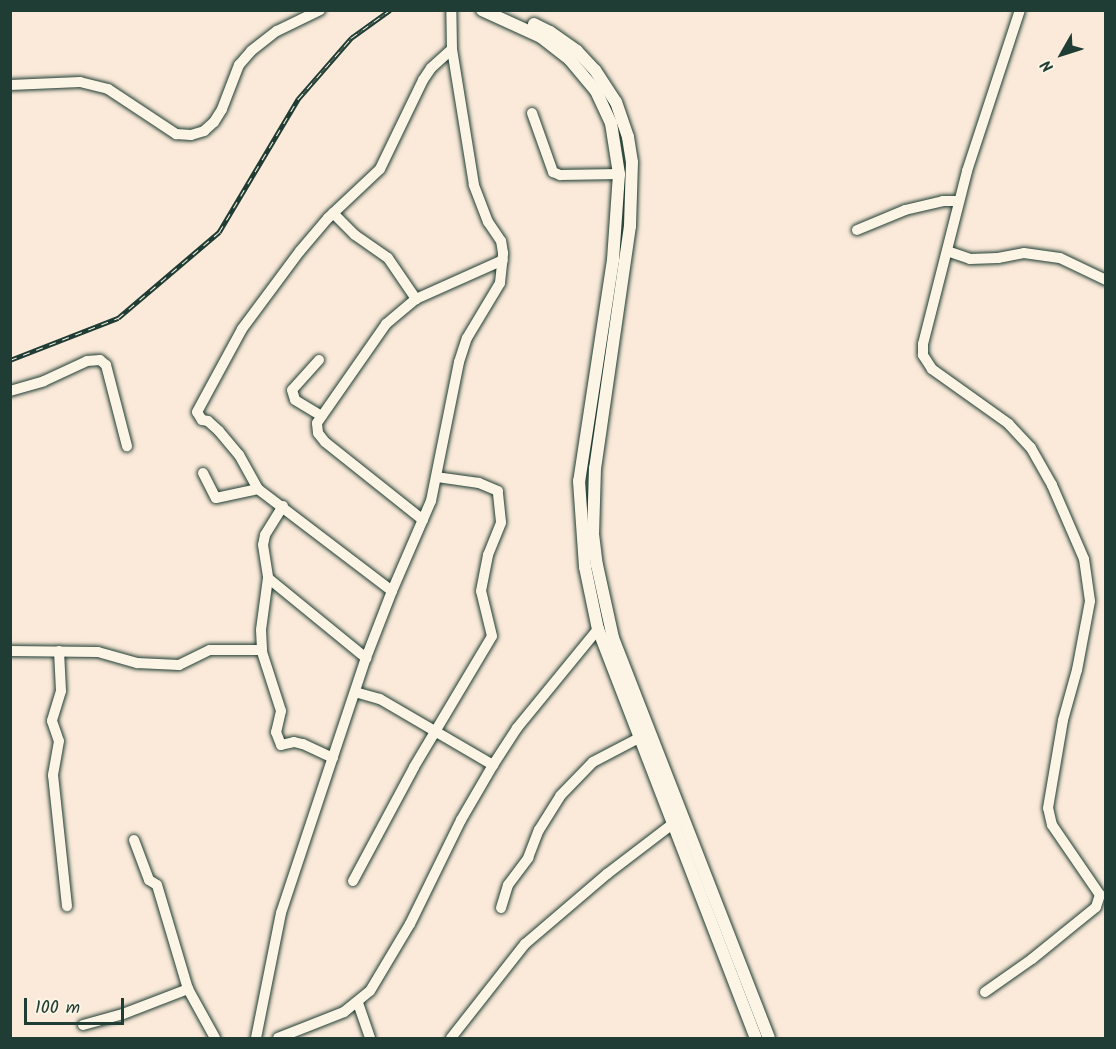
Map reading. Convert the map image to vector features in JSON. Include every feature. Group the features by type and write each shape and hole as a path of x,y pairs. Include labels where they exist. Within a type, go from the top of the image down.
{"main road":[{"path":"482,10 541,37 580,69 608,115 618,168 613,260 579,482 585,567 598,629 756,1038"},
{"path":"505,10 550,32 577,51 595,70 616,102 626,129 632,162 630,226 595,468 593,534 597,565 613,638 769,1038"},
{"path":"618,168 632,162"}],"street":[{"path":"10,85 80,82 108,88 177,134 191,135 204,131 214,122 222,109 239,65 251,51 277,31 320,10"},
{"path":"256,1038 281,914 366,658 423,520 437,477 444,427 459,362 467,338 500,283 503,260 501,241 488,222 474,185 452,49 451,10"},
{"path":"985,992 1032,959 1096,907 1100,901 1098,889 1052,825 1048,808 1063,720 1077,670 1088,614 1090,587 1076,537 1030,448 1009,424 932,369 926,362 923,344 959,201 1020,10"},
{"path":"392,591 258,489 239,455 219,431 198,416 197,408 242,329 300,251 333,213 380,168 423,80 431,68 452,49"},
{"path":"532,113 554,172 560,175 618,168"},
{"path":"857,230 905,210 943,201 959,201"},
{"path":"333,213 355,235 388,258 416,299"},
{"path":"947,251 970,259 998,258 1023,252 1052,256 1072,262 1106,280"},
{"path":"423,520 325,442 318,432 317,423 386,324 416,299 503,260"},
{"path":"10,391 44,381 87,361 100,360 106,365 128,446"},
{"path":"319,360 292,390 292,396 322,416"},
{"path":"203,473 216,498 258,489"},
{"path":"353,881 435,732 492,636 481,591 488,555 501,522 498,491 479,483 437,477"},
{"path":"283,506 263,539 268,578 261,630 262,650 278,695 281,711 276,732 281,745 294,742 303,744 333,758"},
{"path":"268,578 366,658"},
{"path":"278,1038 302,1031 358,1003 370,991 410,924 461,820 493,765 517,728 598,629"},
{"path":"10,651 98,652 137,663 179,665 210,650 262,650"},
{"path":"59,651 61,691 52,722 59,741 54,776 67,906"},
{"path":"355,692 380,699 493,765"},
{"path":"501,908 508,885 528,858 539,830 560,796 593,762 639,738"},
{"path":"451,1038 525,944 606,874 674,823"},
{"path":"134,840 149,880 157,885 188,988 215,1038"},
{"path":"83,1025 123,1014 188,988"},
{"path":"358,1003 370,1038"}],"railway":[{"path":"10,360 118,318 219,232 298,99 351,38 390,10"}]}
